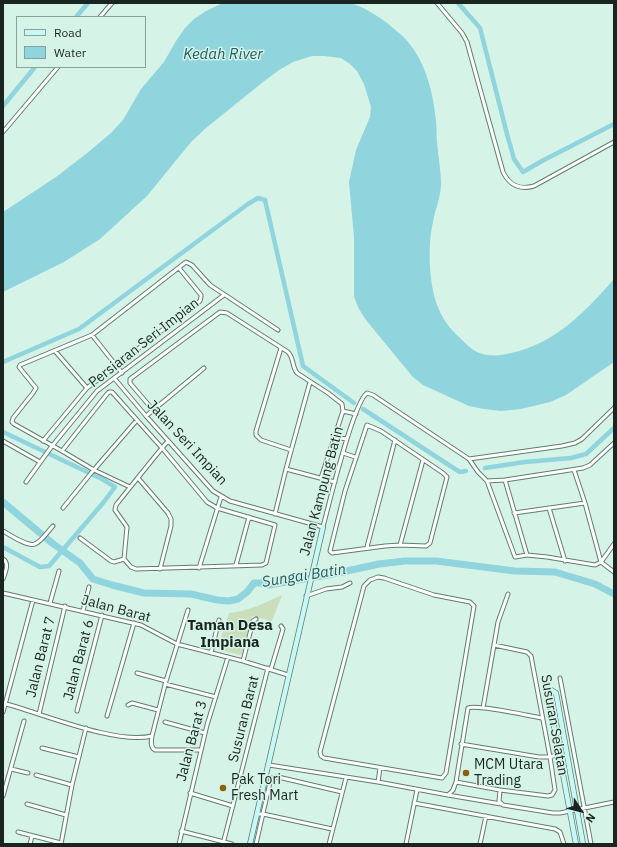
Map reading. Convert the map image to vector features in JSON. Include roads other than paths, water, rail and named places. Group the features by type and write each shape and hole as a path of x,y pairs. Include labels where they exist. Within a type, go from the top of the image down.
{"street":[{"path":"101,16 112,3"},
{"path":"437,3 462,33 467,42 503,172 511,183 522,188 534,186 614,142"},
{"path":"3,132 57,68"},
{"path":"130,487 93,471 62,451 51,447 14,424 12,420 36,388 19,368 19,366 92,335 186,262 190,263 207,282 278,330"},
{"path":"43,441 87,388 200,301 200,294 179,268"},
{"name":"Persiaran Seri Impian","path":"26,482 51,447 94,395 224,294"},
{"path":"153,410 130,383 130,379 220,312 227,313 290,354 295,370 340,402 343,406 343,411 321,478"},
{"path":"92,335 122,372"},
{"path":"281,348 256,435 261,440 291,450"},
{"path":"54,351 87,388"},
{"path":"146,416 204,368"},
{"name":"Jalan Seri Impian","path":"114,378 208,488 221,497 322,527"},
{"path":"275,514 310,382"},
{"path":"62,451 109,392 115,394 204,499 218,508 274,524 275,527 266,563 262,565 136,569 131,567 124,560"},
{"name":"Jalan Kampung Batin","path":"250,844 260,814 288,675 322,527 347,439 360,402 365,394 370,393 469,459"},
{"path":"614,408 588,433 575,443 469,459 478,472 487,481 515,557 527,555 598,565 614,544"},
{"path":"343,411 356,414"},
{"path":"63,508 88,476 137,420"},
{"path":"367,425 381,431 395,440 447,477 430,543 426,546 400,545 367,547 344,552 332,553 330,551 345,491 356,457 367,425"},
{"path":"334,437 347,439"},
{"path":"367,547 395,440"},
{"path":"3,441 40,462"},
{"path":"124,560 128,528 115,508 130,487 168,441"},
{"path":"487,481 505,480 587,467 614,443"},
{"path":"343,453 356,457"},
{"path":"400,545 424,460"},
{"path":"286,469 335,482"},
{"path":"574,470 585,503 601,562 614,572"},
{"path":"138,478 171,519 171,526 160,569"},
{"path":"505,480 527,555"},
{"path":"199,568 221,497"},
{"path":"514,513 585,503"},
{"path":"549,508 565,561"},
{"path":"236,565 249,518"},
{"path":"3,532 29,544 35,544 53,526"},
{"path":"80,538 114,562 124,560"},
{"path":"3,579 7,564 4,560"},
{"path":"50,603 59,571"},
{"path":"378,577 434,595 470,602 474,606 446,774 442,778 380,768 324,758 321,756 320,752 364,586 370,580 378,577"},
{"path":"306,596 326,589 342,587 350,583"},
{"path":"83,611 89,587"},
{"name":"Jalan Barat","path":"3,593 134,623 151,629 177,644 243,661 288,675"},
{"path":"483,708 498,622 508,594"},
{"path":"3,712 4,703 34,600"},
{"name":"Jalan Barat 7","path":"39,714 65,606"},
{"path":"188,610 165,682 151,746 155,750 201,750"},
{"name":"Jalan Barat 6","path":"77,711 102,615"},
{"path":"243,661 253,621 256,619"},
{"path":"211,653 219,620"},
{"path":"107,716 134,623"},
{"name":"Susuran Barat","path":"224,843 270,669 283,629 281,626"},
{"name":"Susuran Selatan","path":"456,782 500,790 548,796 552,795 555,790 531,656 527,652 494,645"},
{"name":"Jalan Barat 3","path":"179,844 205,733 228,657"},
{"path":"138,673 216,697"},
{"path":"560,678 591,844"},
{"path":"576,844 548,694 551,690 556,693 583,844"},
{"path":"4,703 86,728 121,736 152,736"},
{"path":"128,705 132,703 158,710"},
{"path":"448,795 454,790 456,782 468,708 471,706 542,718"},
{"path":"3,796 24,721"},
{"path":"165,722 205,733"},
{"path":"18,832 61,844 72,785 86,728"},
{"path":"461,744 539,757 550,757 559,754"},
{"path":"42,748 79,757"},
{"path":"269,765 378,782 416,790 553,813 577,810 614,802"},
{"path":"378,782 380,768"},
{"path":"11,769 28,773"},
{"path":"36,775 72,785"},
{"path":"256,844 260,814 271,778 274,777 342,792"},
{"path":"329,844 346,778"},
{"path":"406,844 416,790"},
{"path":"500,790 499,801 503,805"},
{"path":"190,794 233,806"},
{"path":"414,803 555,829 560,832 564,844"},
{"path":"27,804 66,815"},
{"path":"260,814 332,829"},
{"path":"480,844 486,816"},
{"path":"181,831 232,844"},
{"path":"30,844 32,836"}],"water":[{"name":"Kedah River","path":"223,3 349,3 369,11 382,19 399,33 415,51 421,62 430,85 435,109 441,184 431,230 430,268 434,295 444,319 451,329 468,346 477,352 490,355 507,354 527,349 556,334 581,314 614,279 614,362 566,395 550,402 521,409 501,411 469,406 423,385 412,376 366,320 354,297 354,237 349,182 356,150 370,117 371,107 364,84 357,71 341,58 324,56 312,56 293,62 279,70 206,128 191,142 147,196 100,239 64,262 3,292 3,212 56,177 111,133 123,120 141,89 164,62 185,28 194,19 206,11"}],"waterway":[{"path":"77,16 88,3"},
{"path":"458,3 480,28 514,159 523,172 614,124"},
{"path":"3,106 34,68"},
{"path":"3,362 79,329 258,198 265,200 303,366 354,403"},
{"path":"363,409 455,469 460,472 466,471"},
{"path":"485,468 525,462 571,458 586,454 614,428"},
{"path":"3,432 102,479 115,487 49,566 40,567 3,547"},
{"name":"Sungai Batin","path":"3,502 52,543 80,563 93,579 144,593 191,594 229,601 238,599 247,592 254,583 269,585 379,564 405,561 436,561 515,571 555,572 595,584 614,594"}],"place":[{"name":"MCM Utara Trading","path":"466,773"},
{"name":"Pak Tori Fresh Mart","path":"223,788"}],"district":[{"name":"Taman Desa Impiana","path":"230,634"}]}
